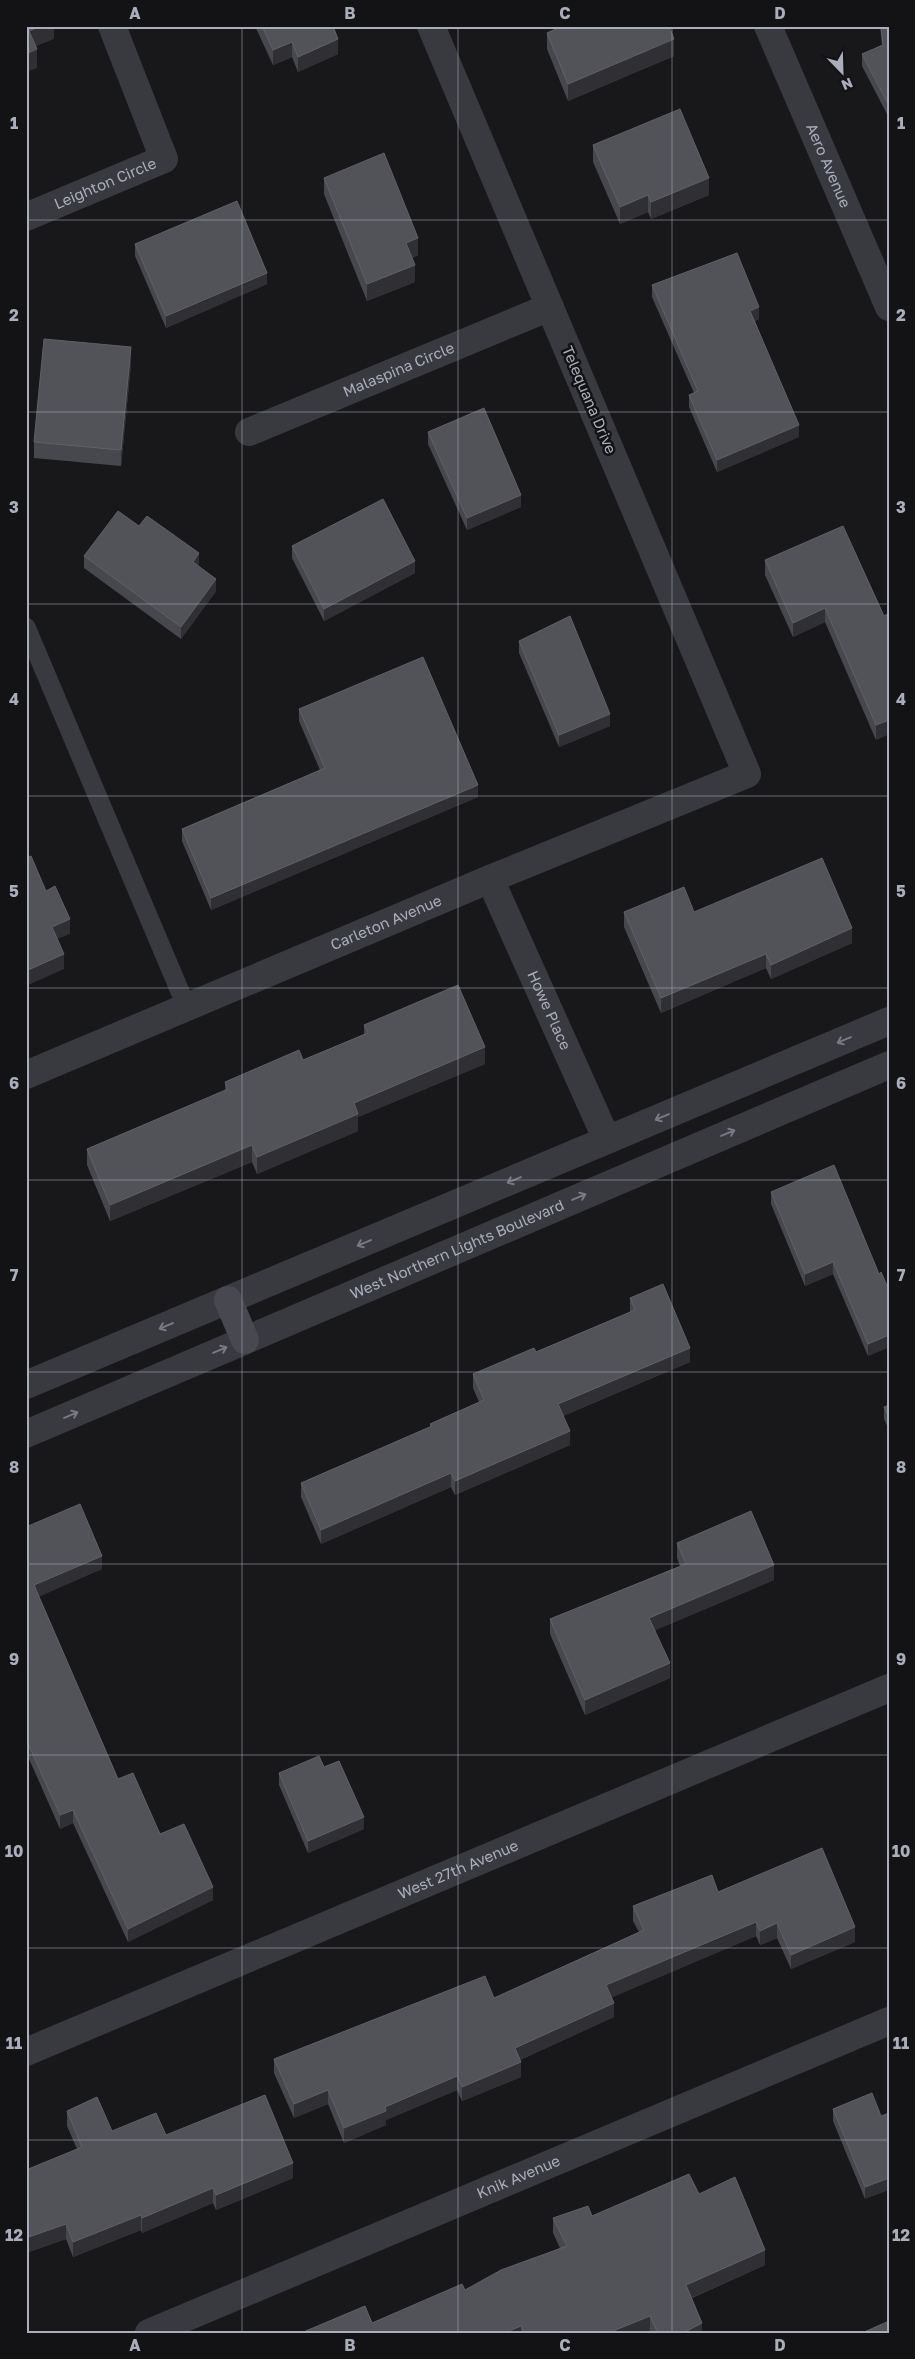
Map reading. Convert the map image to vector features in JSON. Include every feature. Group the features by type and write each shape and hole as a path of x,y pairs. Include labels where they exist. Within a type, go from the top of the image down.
{"main road":[{"path":"228,1300 245,1340"}],"street":[{"name":"Leighton Circle","path":"26,217 164,159 112,26"},
{"name":"Telequana Drive","path":"431,26 747,774"},
{"name":"Aero Avenue","path":"768,26 889,307"},
{"name":"Malaspina Circle","path":"249,432 550,307"},
{"name":"Carleton Avenue","path":"26,1075 490,879 747,774"},
{"name":"Howe Place","path":"490,879 607,1140"},
{"path":"26,1385 889,1022"},
{"name":"West Northern Lights Boulevard","path":"26,1434 889,1065"},
{"name":"West 27th Avenue","path":"29,2043 889,1688"},
{"name":"Knik Avenue","path":"149,2333 889,2021"}],"lane":[{"path":"26,627 187,1008"}],"building":[{"path":"26,26 41,26 29,31 37,49 26,54"},
{"path":"262,26 333,26 338,39 298,57 292,42 273,50"},
{"path":"562,26 669,26 674,39 568,84 547,33"},
{"path":"881,26 889,26 889,106 862,54 883,45"},
{"path":"680,109 709,178 651,202 648,195 620,207 593,145"},
{"path":"384,153 418,238 406,243 415,265 367,284 324,178"},
{"path":"237,201 267,273 166,316 135,244"},
{"path":"737,253 759,307 750,311 799,425 717,460 689,395 698,391 652,285"},
{"path":"44,339 131,347 121,450 34,442"},
{"path":"484,408 521,495 467,518 428,432"},
{"path":"383,499 415,561 324,609 292,546"},
{"path":"118,511 139,526 147,516 199,553 193,562 216,579 181,627 84,556"},
{"path":"843,526 884,616 889,613 889,720 876,725 825,608 793,623 765,560"},
{"path":"570,616 610,714 559,735 519,641"},
{"path":"423,657 478,785 211,898 182,829 325,768 299,709"},
{"path":"31,856 46,891 55,886 70,919 52,927 64,954 26,971 26,858"},
{"path":"822,858 852,928 771,965 766,954 661,998 624,912 684,887 694,912"},
{"path":"458,985 485,1047 354,1103 358,1114 257,1157 252,1145 110,1205 87,1149 228,1089 225,1082 299,1050 303,1060 368,1033 364,1025"},
{"path":"834,1165 879,1274 881,1272 889,1290 889,1335 868,1344 833,1262 805,1274 771,1192"},
{"path":"663,1284 690,1348 558,1404 570,1431 455,1481 451,1473 321,1530 301,1483 432,1426 430,1424 484,1400 473,1374 534,1348 536,1352 635,1310 630,1298"},
{"path":"889,1405 889,1418 884,1407"},
{"path":"80,1504 102,1556 34,1585 118,1779 133,1773 160,1834 184,1824 213,1887 128,1929 73,1810 60,1815 26,1739 26,1527"},
{"path":"751,1511 774,1565 649,1618 670,1663 585,1700 550,1619 686,1564 677,1543"},
{"path":"319,1756 324,1767 339,1761 364,1817 308,1841 279,1773"},
{"path":"822,1848 855,1927 791,1955 777,1923 760,1931 756,1922 606,1985 614,2003 515,2048 521,2062 462,2087 457,2076 385,2107 386,2111 344,2128 328,2090 294,2104 274,2059 485,1976 494,1998 644,1930 633,1906 712,1875 718,1892"},
{"path":"872,2093 881,2116 889,2113 889,2178 865,2187 833,2109"},
{"path":"265,2095 293,2163 216,2195 213,2188 142,2218 141,2215 73,2242 66,2224 26,2238 26,2170 82,2147 67,2111 97,2097 112,2131 156,2113 166,2135"},
{"path":"689,2174 699,2194 735,2177 765,2250 686,2285 702,2323 683,2333 658,2333 650,2316 608,2333 524,2333 521,2326 504,2333 301,2333 365,2306 372,2323 462,2284 465,2290 501,2270 567,2246 553,2218 588,2206 592,2216"},
{"path":"889,2321 889,2333 862,2333"}]}
